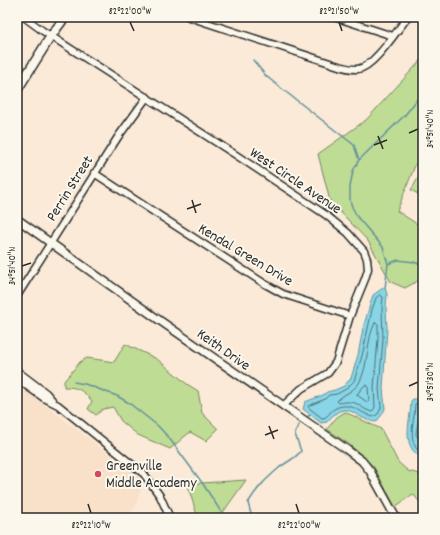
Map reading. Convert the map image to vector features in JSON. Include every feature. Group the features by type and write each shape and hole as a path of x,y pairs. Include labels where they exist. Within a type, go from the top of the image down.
{"main road":[{"path":"17,90 51,36 65,17"}],"street":[{"name":"West Circle Avenue","path":"24,17 326,215 357,241 366,255 368,269 350,316 336,362 328,373 301,389 283,406"},
{"path":"189,17 351,69 364,68 372,62 408,17"},
{"path":"334,17 393,36"},
{"name":"Perrin Street","path":"17,296 94,173 147,97"},
{"name":"Kendal Green Drive","path":"94,173 271,288 283,294 350,316"},
{"name":"Keith Drive","path":"17,219 362,461 375,479 396,518"},
{"path":"17,371 46,393 53,402 144,474 160,496 170,518"},
{"path":"17,379 44,398 53,402"}],"shaded area":[{"path":"17,384 143,480 136,505 128,518 17,518"}],"green space":[{"path":"423,58 423,152 416,163 397,211 423,228 423,278 405,288 391,282 368,241 330,201 318,154 366,120"},
{"path":"420,175 423,176 423,187 418,194 411,190"},
{"path":"125,344 157,359 187,384 198,391 202,413 218,429 206,441 190,432 170,449 138,435 121,421 113,407 103,409 96,415 88,409 92,401 86,394 77,389 64,387 64,381 80,362 87,358 114,362"},
{"path":"345,412 381,429 398,462 408,471 423,475 423,506 413,494 395,507 374,467 350,445 327,429 337,417"},
{"path":"246,480 219,518 198,518 187,484"}],"water":[{"path":"385,288 387,294 387,329 383,388 385,409 376,422 362,418 346,410 334,414 327,422 321,423 303,409 305,402 344,386 351,378 358,355 363,328 373,295"},
{"path":"413,399 423,399 423,458 411,447 409,440 408,425 411,401"}],"waterway":[{"path":"253,60 266,76 354,145 359,160"},
{"path":"385,288 388,264 383,247 358,218 350,200 350,187 353,171 359,160 405,115 423,90"},
{"path":"388,264 398,260 414,262 423,266"},
{"path":"74,382 85,384 117,396 129,403 158,426 169,438 203,484 225,518"},
{"path":"248,518 251,514 248,503 258,488 274,472 301,451 295,434 299,425"}],"place":[{"name":"Greenville Middle Academy","path":"98,474"}]}
